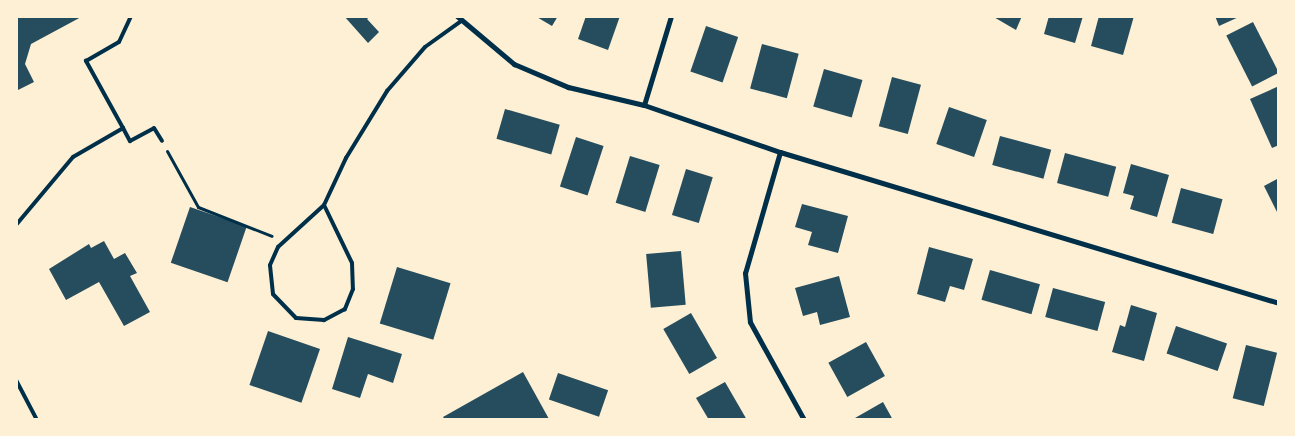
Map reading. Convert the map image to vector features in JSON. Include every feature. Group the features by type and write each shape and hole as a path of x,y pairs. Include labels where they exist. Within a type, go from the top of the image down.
{"street":[{"path":"644,105 671,16"},
{"path":"459,19 514,64 568,87 644,105 780,152 1279,303"},
{"path":"780,152 744,273 750,322 804,420"}],"lane":[{"path":"131,16 119,42 86,61 130,141 154,128 162,142"},
{"path":"324,205 352,263 353,289 345,309 324,320 296,318 273,294 270,265 283,241 324,205 346,158 387,91 432,41 459,19"},
{"path":"16,225 73,157 123,128"},
{"path":"16,380 37,420"}],"path":[{"path":"162,142 198,207 283,241"}],"building":[{"path":"16,16 83,16 31,44 25,64 34,82 16,91"},
{"path":"344,16 371,16 367,19 379,32 368,43"},
{"path":"535,16 558,16 552,26"},
{"path":"586,16 620,16 608,50 578,39"},
{"path":"992,16 1022,16 1016,30"},
{"path":"1049,16 1083,16 1075,43 1044,34"},
{"path":"1099,16 1134,16 1123,55 1091,46"},
{"path":"1215,16 1241,16 1219,26"},
{"path":"1253,22 1279,73 1252,86 1226,36"},
{"path":"706,26 738,37 723,82 690,71"},
{"path":"762,44 799,54 787,98 750,88"},
{"path":"824,69 862,80 852,118 813,106"},
{"path":"892,77 921,85 908,134 879,126"},
{"path":"1279,86 1279,145 1272,148 1250,99"},
{"path":"949,107 987,120 974,157 936,144"},
{"path":"505,109 560,125 551,155 496,139"},
{"path":"1000,136 1051,150 1043,179 992,165"},
{"path":"576,137 604,146 588,195 560,186"},
{"path":"1065,153 1116,167 1108,197 1057,183"},
{"path":"630,156 660,165 645,212 616,203"},
{"path":"1131,164 1169,175 1157,217 1130,209 1134,196 1123,193"},
{"path":"686,169 713,177 699,223 672,215"},
{"path":"1279,178 1279,216 1264,186"},
{"path":"1181,188 1223,199 1213,234 1172,223"},
{"path":"802,204 848,216 838,253 808,245 812,232 795,227"},
{"path":"190,207 247,227 228,282 171,263"},
{"path":"104,241 114,259 125,253 137,273 130,276 150,312 124,326 99,282 66,300 49,269 89,244 91,248"},
{"path":"929,247 973,259 964,290 950,286 945,302 917,294"},
{"path":"681,251 686,305 651,308 646,254"},
{"path":"397,267 451,283 433,340 380,323"},
{"path":"990,270 1040,284 1031,314 981,300"},
{"path":"839,276 850,317 820,325 817,312 803,316 795,288"},
{"path":"1053,288 1105,302 1097,331 1045,317"},
{"path":"1131,305 1157,313 1144,361 1112,352 1120,325 1125,327"},
{"path":"691,313 717,358 689,374 663,329"},
{"path":"1176,326 1227,344 1218,371 1167,353"},
{"path":"268,331 320,349 301,403 249,385"},
{"path":"348,337 402,354 393,383 368,374 360,398 332,389"},
{"path":"866,342 885,376 847,397 828,363"},
{"path":"1246,345 1277,353 1264,406 1233,398"},
{"path":"523,372 549,419 445,420 443,417"},
{"path":"558,373 608,390 599,417 549,399"},
{"path":"725,382 747,420 709,420 696,398"},
{"path":"883,402 893,420 856,420 855,418"}]}
